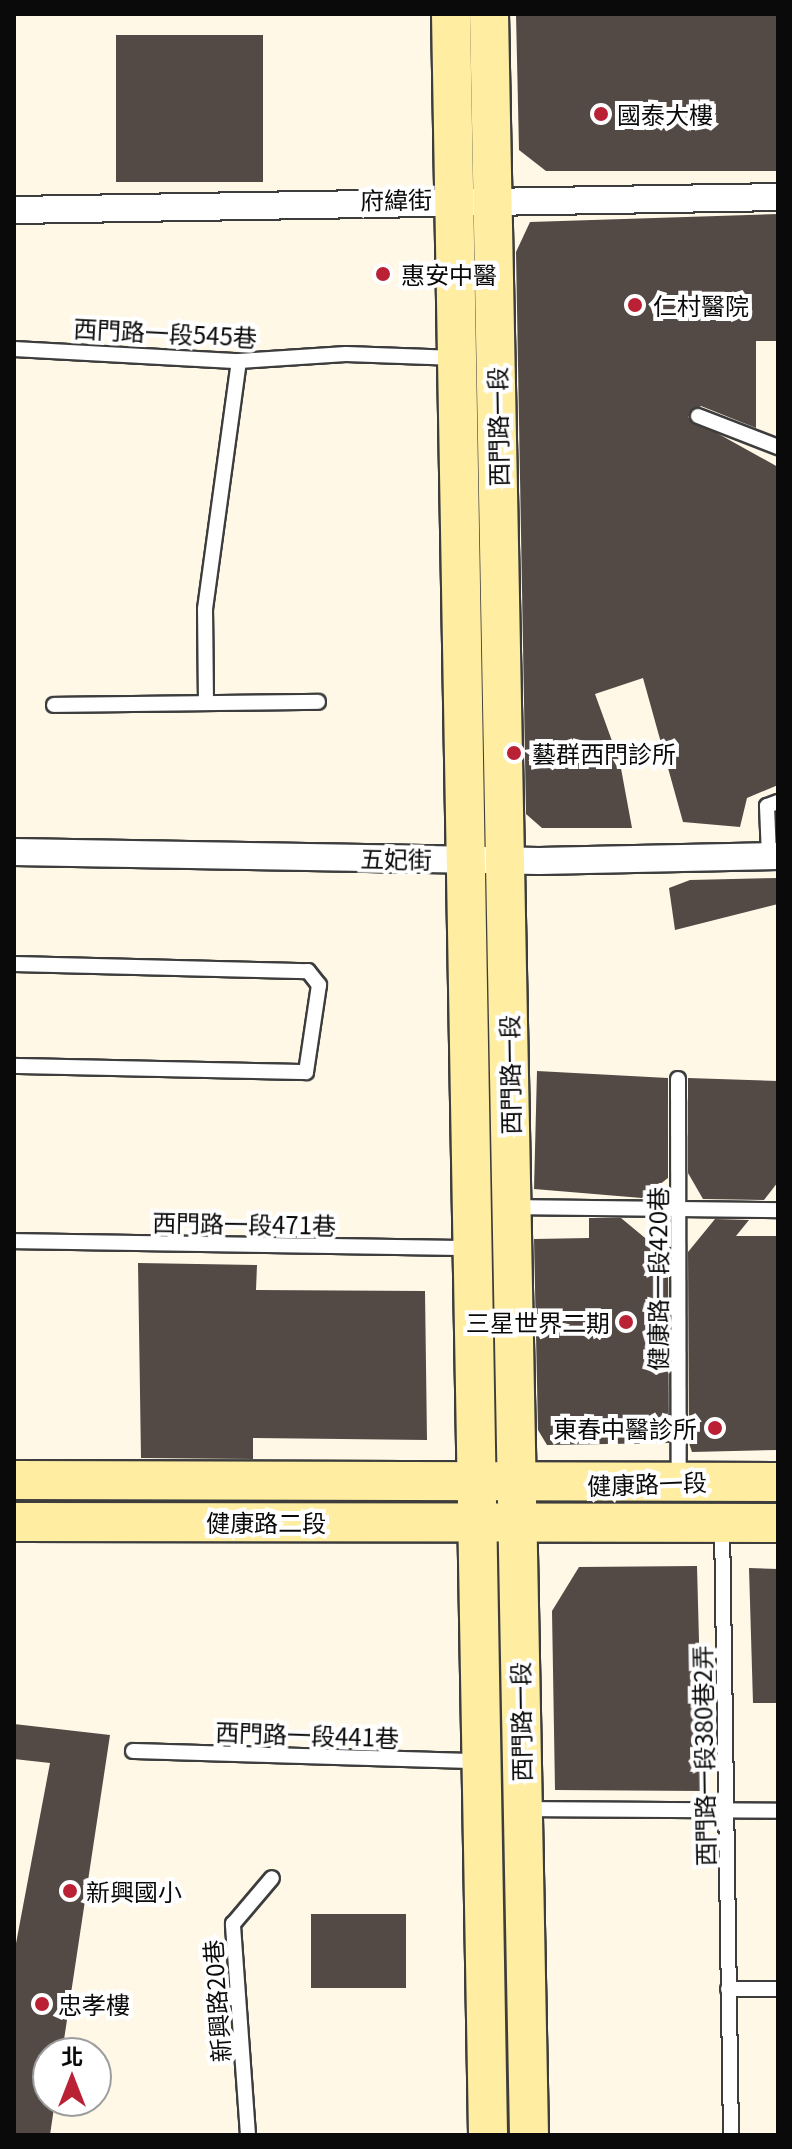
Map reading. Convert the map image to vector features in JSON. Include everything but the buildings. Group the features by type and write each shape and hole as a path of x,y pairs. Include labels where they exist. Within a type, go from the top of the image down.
{"street":[{"name":"西門路一段","path":"451,14 488,2135"},
{"name":"西門路一段","path":"489,14 529,2135"},
{"name":"府緯街","path":"14,210 454,197 778,197"},
{"name":"五妃街","path":"14,852 466,860 774,856"},
{"name":"健康路二段","path":"14,1480 516,1485"},
{"name":"健康路一段","path":"516,1485 679,1480 778,1482"},
{"name":"健康路二段","path":"14,1522 517,1525"},
{"name":"健康路一段","path":"517,1525 778,1523"}],"lane":[{"name":"西門路一段545巷","path":"14,349 239,361 346,354 457,358"},
{"path":"206,703 205,609 239,361"},
{"path":"698,416 778,447"},
{"path":"54,705 318,702"},
{"path":"774,856 767,806 778,802"},
{"path":"14,964 308,971 319,985 306,1072 14,1066"},
{"name":"健康路一段420巷","path":"678,1079 679,1480"},
{"path":"511,1207 778,1210"},
{"name":"西門路一段471巷","path":"14,1241 473,1248"},
{"name":"西門路一段380巷2弄","path":"722,1522 731,2135"},
{"name":"西門路一段441巷","path":"133,1751 481,1761"},
{"path":"522,1809 778,1811"},
{"name":"新興路20巷","path":"248,2135 233,1924 272,1878"},
{"path":"728,1989 778,1989"}],"place":[{"name":"國泰大樓","path":"601,114"},
{"name":"惠安中醫","path":"383,274"},
{"name":"仁村醫院","path":"635,305"},
{"name":"藝群西門診所","path":"514,753"},
{"name":"三星世界二期","path":"626,1322"},
{"name":"東春中醫診所","path":"715,1428"},
{"name":"新興國小","path":"70,1891"},
{"name":"忠孝樓","path":"42,2004"}]}
